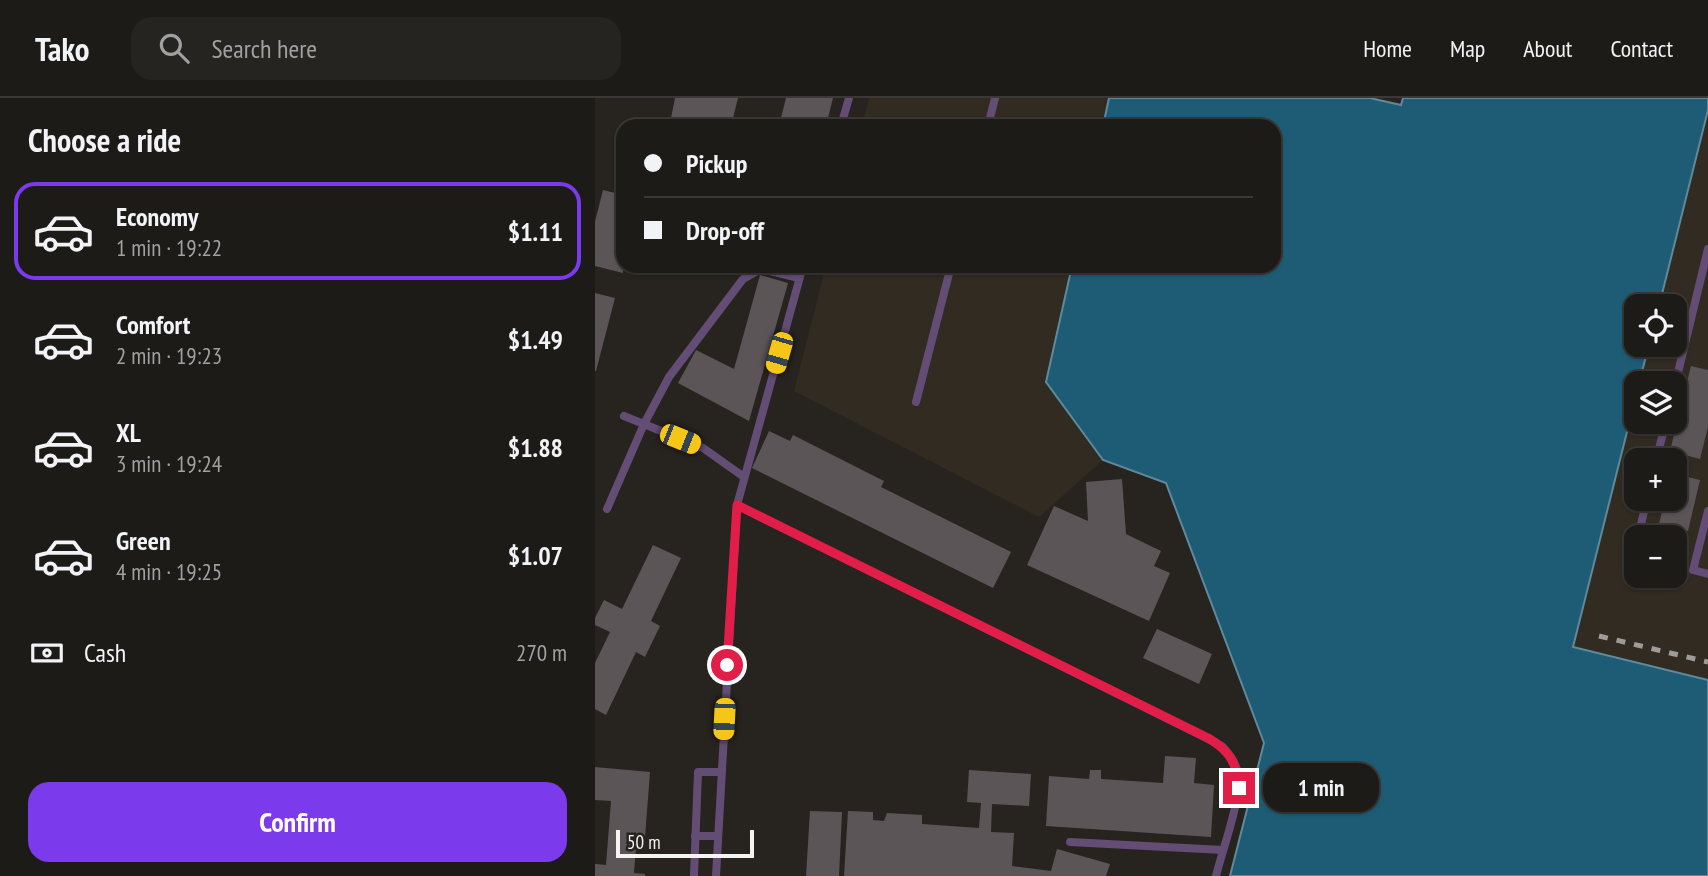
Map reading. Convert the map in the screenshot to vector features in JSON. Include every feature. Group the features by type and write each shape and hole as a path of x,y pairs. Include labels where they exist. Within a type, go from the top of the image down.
{"lane":[{"path":"843,119 849,98"},
{"path":"990,119 995,98"},
{"path":"1678,371 1708,249"},
{"path":"607,509 644,424 669,377 743,279 754,273"},
{"path":"778,273 799,278"},
{"path":"716,876 737,505 801,273"},
{"path":"916,402 949,273"},
{"path":"624,416 703,448 744,477"},
{"path":"737,505 1222,746 1235,765 1239,788 1216,876"},
{"path":"1708,511 1693,570 1708,574"},
{"path":"694,876 698,772 720,772"},
{"path":"695,836 718,836"},
{"path":"1070,842 1223,850"}],"shaded area":[{"path":"869,98 1109,98 1104,119 864,119"},
{"path":"1708,110 1708,680 1573,647 1626,434 1687,434 1687,371 1642,371 1646,357 1687,357 1687,294 1662,294"},
{"path":"824,273 1070,273 1046,382 1103,460 1039,517 794,391"}],"water":[{"path":"1109,98 1370,98 1401,105 1403,98 1708,98 1708,110 1662,294 1624,294 1624,357 1646,357 1642,371 1624,371 1624,434 1626,434 1573,647 1708,680 1708,876 1230,876 1264,743 1166,483 1103,460 1046,382 1070,273 1281,273 1281,119 1104,119"}],"building":[{"path":"675,98 738,98 733,119 671,119"},
{"path":"786,98 833,98 828,119 781,119"},
{"path":"603,190 616,193 616,271 595,266 595,222"},
{"path":"760,275 788,283 749,421 678,383 696,350 734,369"},
{"path":"595,293 615,298 596,371 595,371"},
{"path":"1691,366 1708,370 1708,427 1700,459 1687,456 1687,448 1671,448 1674,434 1687,434 1687,382"},
{"path":"769,431 790,441 793,435 884,481 881,487 1011,552 993,588 752,468"},
{"path":"1687,477 1700,480 1688,531 1687,525 1659,524 1662,511 1687,511"},
{"path":"1122,479 1126,534 1161,551 1154,566 1170,573 1149,621 1027,565 1054,506 1088,521 1086,482"},
{"path":"653,545 681,558 651,621 660,626 645,657 636,652 606,715 595,709 595,663 610,632 595,625 595,618 604,600 622,609"},
{"path":"1157,629 1212,654 1199,684 1143,658"},
{"path":"1165,756 1196,758 1194,783 1214,785 1211,837 1046,826 1049,776 1089,779 1090,770 1101,770 1101,779 1163,783"},
{"path":"595,767 650,772 644,850 636,848 634,873 645,876 595,876 595,864 606,865 611,801 595,800"},
{"path":"969,770 1031,774 1029,806 992,804 991,832 1014,833 1012,866 1051,871 1057,849 1110,864 1106,876 844,876 848,811 873,812 873,820 884,821 887,813 922,815 922,824 979,828 981,803 967,802"},
{"path":"810,811 842,812 839,876 806,876"}],"railway":[{"path":"1599,636 1708,662"}],"route":[{"path":"727,665 737,505 1208,738 1222,746 1232,757 1238,772 1239,788"}]}
